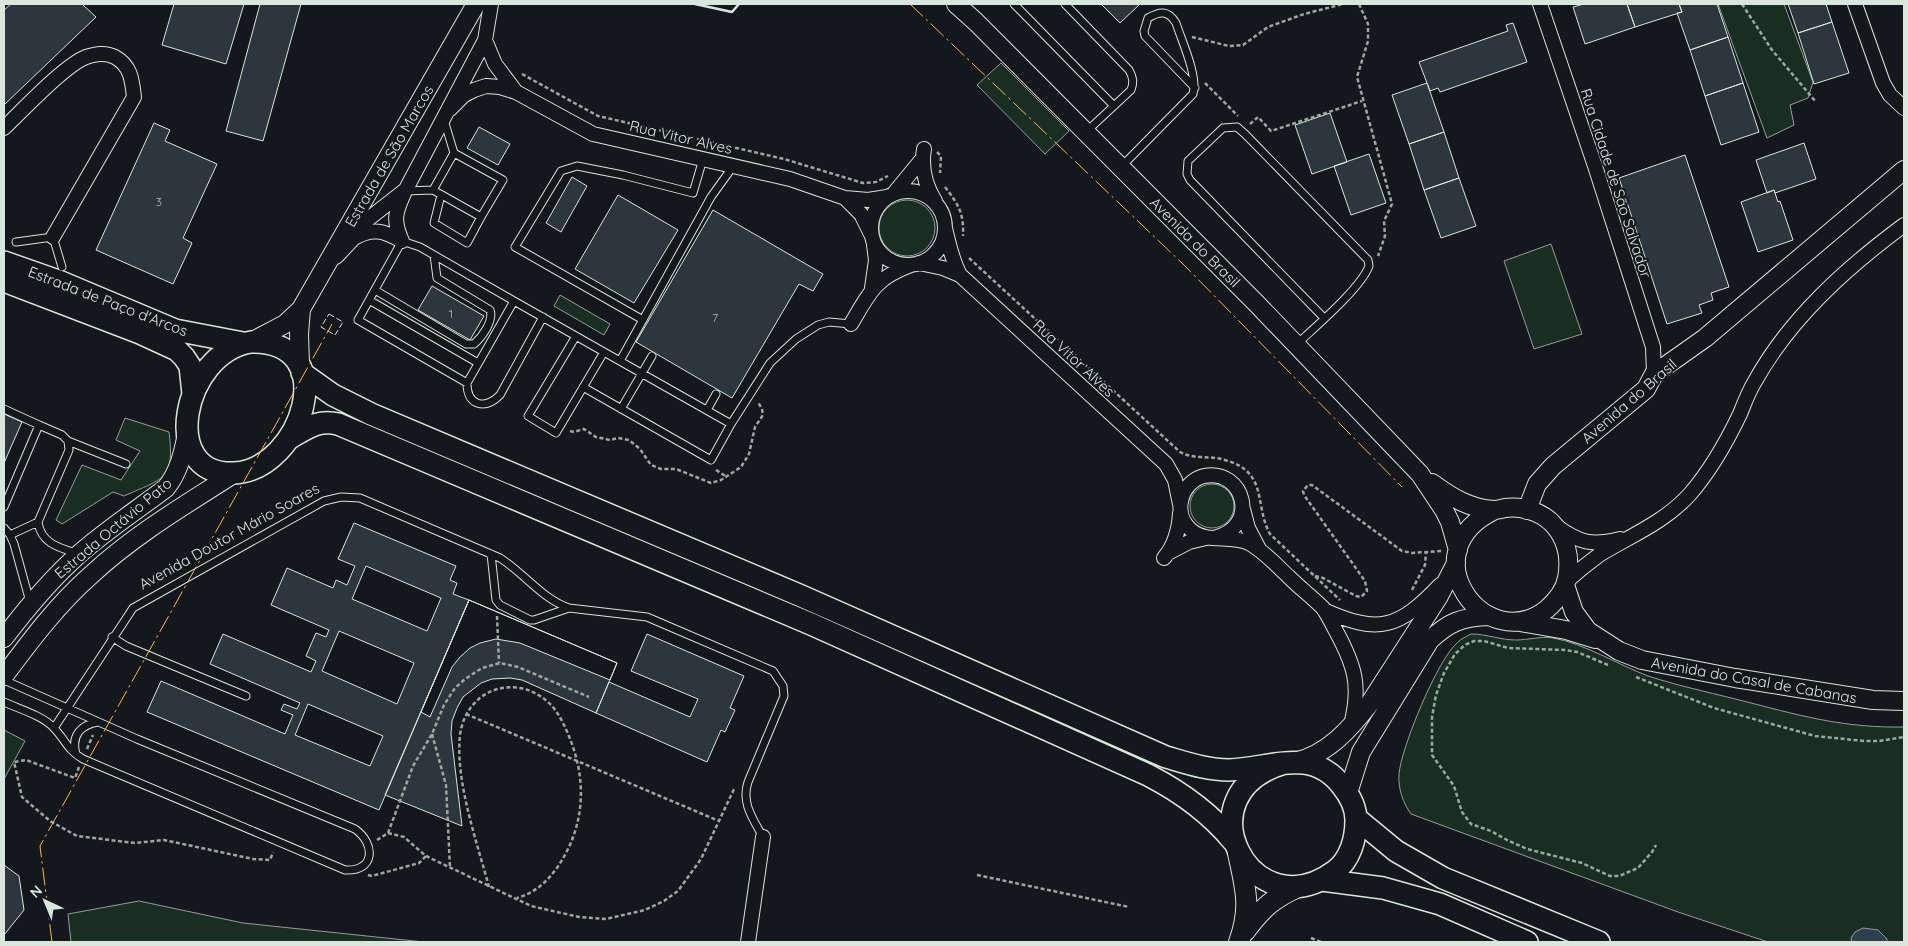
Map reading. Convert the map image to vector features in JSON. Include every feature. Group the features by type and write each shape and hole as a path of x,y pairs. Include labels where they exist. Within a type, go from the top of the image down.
{"main road":[{"name":"Estrada de Paço d'Arcos","path":"4,262 61,282 175,330 247,343"},
{"name":"Estrada de Paço d'Arcos","path":"4,281 140,333 177,350 184,356 190,366 193,394"},
{"path":"267,342 277,345 295,357 301,369 305,388 304,403 299,420 290,438 279,451 264,463 235,473 218,472 201,462 194,452 187,434 187,413 200,379 210,366 228,351 247,343 267,342"},
{"path":"301,369 333,395 371,414 808,598 1166,757 1207,768 1230,770 1290,762 1311,764 1326,770 1338,780 1348,793 1356,818 1355,837 1348,854 1337,869 1322,880 1300,886 1278,896 1257,916 1241,939"},
{"path":"290,438 314,424 322,422 338,424 802,620 1163,783 1194,804 1223,829 1248,868 1264,879 1281,886 1300,886"},
{"path":"1241,939 1247,908 1247,894 1231,823 1234,806 1241,790 1253,777 1268,767 1290,762"},
{"path":"1356,818 1396,851 1443,878 1599,942"},
{"path":"1322,880 1383,888 1440,904 1527,942"}],"street":[{"name":"Estrada de São Marcos","path":"247,343 285,324 301,308 476,4"},
{"name":"Rua Vitor Alves","path":"402,241 395,224 395,218 405,190 485,40 491,4"},
{"name":"Rua Cidade de São Salvador","path":"1540,4 1653,347 1654,374"},
{"path":"1855,4 1883,83 1890,95 1904,108"},
{"name":"Avenida do Brasil","path":"962,7 1296,344 1420,474 1450,522 1454,563"},
{"name":"Rua Vitor Alves","path":"485,40 495,64 516,92"},
{"path":"4,128 68,69 84,58 106,53 122,61 132,76 134,97 53,237"},
{"name":"Rua Vitor Alves","path":"447,114 464,96 474,90 486,86 500,87 516,92 593,134 790,179 845,198 868,200 913,190 922,193 936,203 944,219 952,257 960,275"},
{"path":"872,288 876,260 872,218 875,210 891,195 923,154 924,172 928,188 936,203"},
{"name":"Avenida do Brasil","path":"1420,474 1459,501 1495,510 1506,508 1528,510 1532,494 1545,474 1646,389 1654,374 1705,338 1904,170"},
{"name":"Rua Vitor Alves","path":"324,269 353,239 367,220 405,190"},
{"name":"Rua Vitor Alves","path":"845,198 860,214 873,240 886,258 894,262 943,268 960,275 1166,464 1185,473 1226,479 1232,484 1238,490 1248,528 1259,549"},
{"path":"1348,793 1361,752 1430,640 1443,627 1470,616 1489,616 1510,621 1533,617 1543,612 1552,604 1566,583 1600,555 1653,525 1674,509 1700,482 1724,445 1753,383 1796,322 1839,278 1904,225"},
{"path":"851,324 872,288 894,271 915,264 935,253 940,246 946,228"},
{"name":"Rua Vitor Alves","path":"353,239 364,232 371,231 388,234 402,241"},
{"name":"Estrada de São Marcos","path":"301,308 299,334 301,369"},
{"name":"Estrada Octávio Pato","path":"4,638 54,578 79,554 166,488 173,479 180,464 187,434"},
{"name":"Rua Vitor Alves","path":"1166,464 1175,480 1183,521 1189,529 1197,535 1239,540 1259,549 1324,610 1347,652 1353,670 1357,696 1351,726"},
{"name":"Estrada Octávio Pato","path":"4,678 44,623 91,574 128,544 235,473"},
{"path":"1210,476 1203,477 1190,484 1181,498 1177,534 1166,556 1190,542 1229,533 1240,520 1243,505"},
{"path":"1290,762 1316,755 1327,748 1351,726 1370,703 1439,596 1463,537 1471,525 1482,516 1495,510"},
{"path":"1528,510 1544,517 1570,536 1590,543 1602,543 1635,535"},
{"path":"1551,523 1559,532 1568,556 1566,583"},
{"name":"Rua Vitor Alves","path":"1324,610 1357,623 1371,625 1392,622 1409,615 1421,605 1454,563"},
{"path":"1454,563 1464,595 1475,607 1489,616"},
{"name":"Avenida do Casal de Cabanas","path":"1566,583 1574,612 1580,622 1588,631 1608,644"},
{"name":"Avenida do Casal de Cabanas","path":"1510,621 1566,630 1608,644 1642,660 1661,665 1874,700 1904,701"},
{"path":"748,942 763,837"}],"lane":[{"path":"1014,4 1114,106"},
{"path":"1065,4 1129,70 1134,83 1131,90 1086,132"},
{"path":"1121,168 1193,94 1195,88 1191,69 1172,16 1164,12 1148,18 1144,31 1145,36 1195,88"},
{"path":"433,190 454,153 447,114"},
{"path":"1296,344 1324,318 1363,279 1369,266 1368,260 1242,131 1237,127 1223,128 1188,161 1187,174 1194,186 1324,318"},
{"path":"441,195 434,223 467,243 503,180 454,153"},
{"path":"643,320 515,247 561,171 577,166 623,175 693,193 703,158"},
{"path":"620,361 711,196 734,165"},
{"path":"405,190 433,190 482,217"},
{"path":"16,242 53,237 62,267"},
{"path":"467,383 358,320 402,241 420,247 732,424"},
{"path":"375,290 466,344 474,344 480,338 492,317 490,310 437,278 434,255"},
{"path":"369,300 478,363"},
{"path":"514,301 467,383 468,396 472,400 484,404 495,400 500,395 543,317"},
{"path":"583,387 711,460 770,363 796,339 818,325 830,322 851,324"},
{"path":"576,336 528,416 556,432 604,352"},
{"path":"621,409 652,356"},
{"path":"707,410 716,394"},
{"path":"4,409 62,434 68,441 126,464"},
{"path":"4,507 39,425"},
{"path":"68,441 69,450 38,522 39,530 44,538 57,547 79,554"},
{"name":"Avenida Doutor Mário Soares","path":"54,728 129,612 138,604 330,498 360,498 492,554 517,570 552,601 569,608 647,617 773,671 783,686 784,696 747,787"},
{"path":"10,535 38,522"},
{"path":"4,528 10,535 31,604"},
{"path":"492,554 496,600 500,605 530,620 539,619 569,608"},
{"path":"112,638 126,646 246,696"},
{"path":"4,678 98,722 355,829 362,834 369,845 370,851 366,862 362,867 354,870 345,870 83,759 70,750 54,728 4,702"},
{"path":"76,755 74,741 78,732 89,724 98,722"},
{"path":"747,787 746,802 763,837"}],"path":[{"path":"1195,38 1229,46 1243,45 1268,27 1304,14 1342,4"},
{"path":"1360,4 1368,24 1368,41 1357,77 1362,101 1392,204 1384,221 1384,236 1379,256 1368,260"},
{"path":"1742,4 1772,50 1816,102"},
{"path":"1191,69 1248,125"},
{"path":"1242,131 1258,117 1271,132 1362,101"},
{"path":"1314,576 1322,578 1356,596 1361,597 1368,591 1365,581 1304,495 1303,491 1312,485 1402,551 1454,563"},
{"path":"496,600 500,664"},
{"path":"1612,667 1577,652 1565,650 1508,648 1484,641 1474,641 1465,645 1455,654 1444,673 1436,694 1432,718 1432,756 1454,786 1462,812 1471,824 1492,830 1526,849 1582,862 1610,876 1619,876 1638,868 1656,845"},
{"path":"369,845 388,833 413,766 432,734 444,705 455,688 465,679 482,668 500,664 518,667 589,697"},
{"path":"1629,674 1714,708 1814,736 1871,741 1904,738"},
{"path":"489,886 472,825 463,782 460,734 466,714 474,702 483,695 498,689 525,689 548,702 557,712 574,749 578,762 581,788 580,811 575,834 565,856 552,875 538,889 529,895 518,898"},
{"path":"466,714 719,821"},
{"path":"98,722 75,778 26,760 14,762 22,797 50,821 77,836 135,843 164,840 252,859 270,860 278,841"},
{"path":"432,734 446,785 450,868"},
{"path":"388,833 404,837 426,856 518,898 531,906 606,919 645,910 664,901 678,891 701,859 737,782 747,787"},
{"path":"354,870 372,876 419,863 426,856"},
{"path":"977,876 1129,907"},
{"path":"1311,938 1320,942"}],"green space":[{"path":"1718,4 1784,4 1813,82 1808,98 1790,105 1794,125 1767,138"},
{"path":"1001,63 1069,131 1045,154 977,85"},
{"path":"907,200 918,202 927,208 933,217 935,228 933,239 927,248 918,254 907,256 896,254 887,248 881,239 879,228 881,217 887,208 896,202"},
{"path":"1551,244 1582,334 1534,349 1504,261"},
{"path":"560,295 610,324 604,335 554,306"},
{"path":"125,418 169,432 170,460 168,469 164,475 149,485 124,496 113,492 62,524 56,520 82,465 121,480 140,451 116,440"},
{"path":"1216,484 1228,490 1233,497 1233,515 1228,522 1221,527 1208,528 1200,525 1193,518 1190,502 1193,494 1200,487"},
{"path":"1471,634 1510,640 1553,638 1589,649 1648,676 1687,687 1826,721 1864,726 1904,727 1904,942 1768,942 1678,912 1411,814 1399,785 1401,762 1406,745 1422,704 1441,666 1458,642"},
{"path":"4,730 25,741 4,779"},
{"path":"139,901 243,923 424,942 71,942 68,914"}],"water":[{"path":"1863,928 1878,930 1887,939 1887,942 1852,942 1851,938 1855,932"}],"building":[{"path":"11,4 82,4 96,17 4,105 4,10"},
{"path":"174,4 244,4 226,64 162,45"},
{"path":"260,4 301,4 263,141 226,131"},
{"path":"1101,4 1140,4 1120,23"},
{"path":"1584,4 1627,4 1635,27 1585,44 1573,7"},
{"path":"1627,4 1679,4 1682,12 1635,27"},
{"path":"1679,4 1717,4 1728,37 1690,50 1677,13 1682,12"},
{"path":"1788,4 1826,4 1832,22 1798,33"},
{"path":"1832,22 1849,73 1814,84 1798,33"},
{"path":"1513,23 1527,62 1440,92 1438,88 1430,91 1419,62 1508,31 1506,25"},
{"path":"1728,37 1743,83 1705,96 1690,50"},
{"path":"1427,83 1444,132 1409,144 1392,95"},
{"path":"1743,83 1759,132 1721,145 1705,96"},
{"path":"1330,113 1347,162 1312,174 1295,125"},
{"path":"154,123 170,130 165,141 217,164 183,238 192,243 173,284 96,250"},
{"path":"479,127 510,144 498,165 467,148"},
{"path":"1444,132 1459,178 1424,190 1409,144"},
{"path":"1804,143 1816,179 1775,193 1774,190 1767,193 1756,160"},
{"path":"1369,154 1386,203 1351,215 1334,166"},
{"path":"1685,155 1729,287 1711,293 1713,300 1699,305 1702,313 1667,324 1619,178"},
{"path":"572,177 587,186 561,232 546,223"},
{"path":"1459,178 1476,226 1441,238 1424,190"},
{"path":"1774,190 1778,202 1780,201 1793,240 1758,252 1741,202"},
{"path":"618,195 678,230 634,303 575,269"},
{"path":"713,210 823,274 813,291 799,284 732,398 636,342"},
{"path":"432,286 484,316 470,340 418,310"},
{"path":"4,414 22,422 4,463"},
{"path":"354,523 456,566 450,580 457,583 453,594 469,600 379,810 147,712 161,681 285,734 293,715 281,710 284,704 297,709 300,703 210,664 223,634 311,672 316,661 306,656 316,633 326,637 329,630 271,605 287,568 333,588 336,580 347,585 355,566 338,559","holes":["366,566 441,598 427,631 352,599","339,631 414,663 397,704 322,671","308,704 383,736 370,766 295,735"]},
{"path":"469,600 617,663 610,680 520,643 496,639 470,648 460,657 452,667 430,717 421,712"},
{"path":"469,600 617,663 596,713 522,680 510,678 492,679 481,683 463,697 452,721 451,734 462,826 385,795"},
{"path":"647,634 744,676 730,708 735,710 725,732 721,730 707,762 596,713 609,682 690,717 698,699 631,671"},
{"path":"4,865 19,876 24,910 4,935"}],"fence":[{"path":"329,314 343,322 335,335 321,327 329,314"}],"wall":[{"path":"695,4 732,12 739,4"}],"power":[{"path":"910,4 1184,265 1402,487"},
{"path":"52,942 40,846 332,324"}]}
